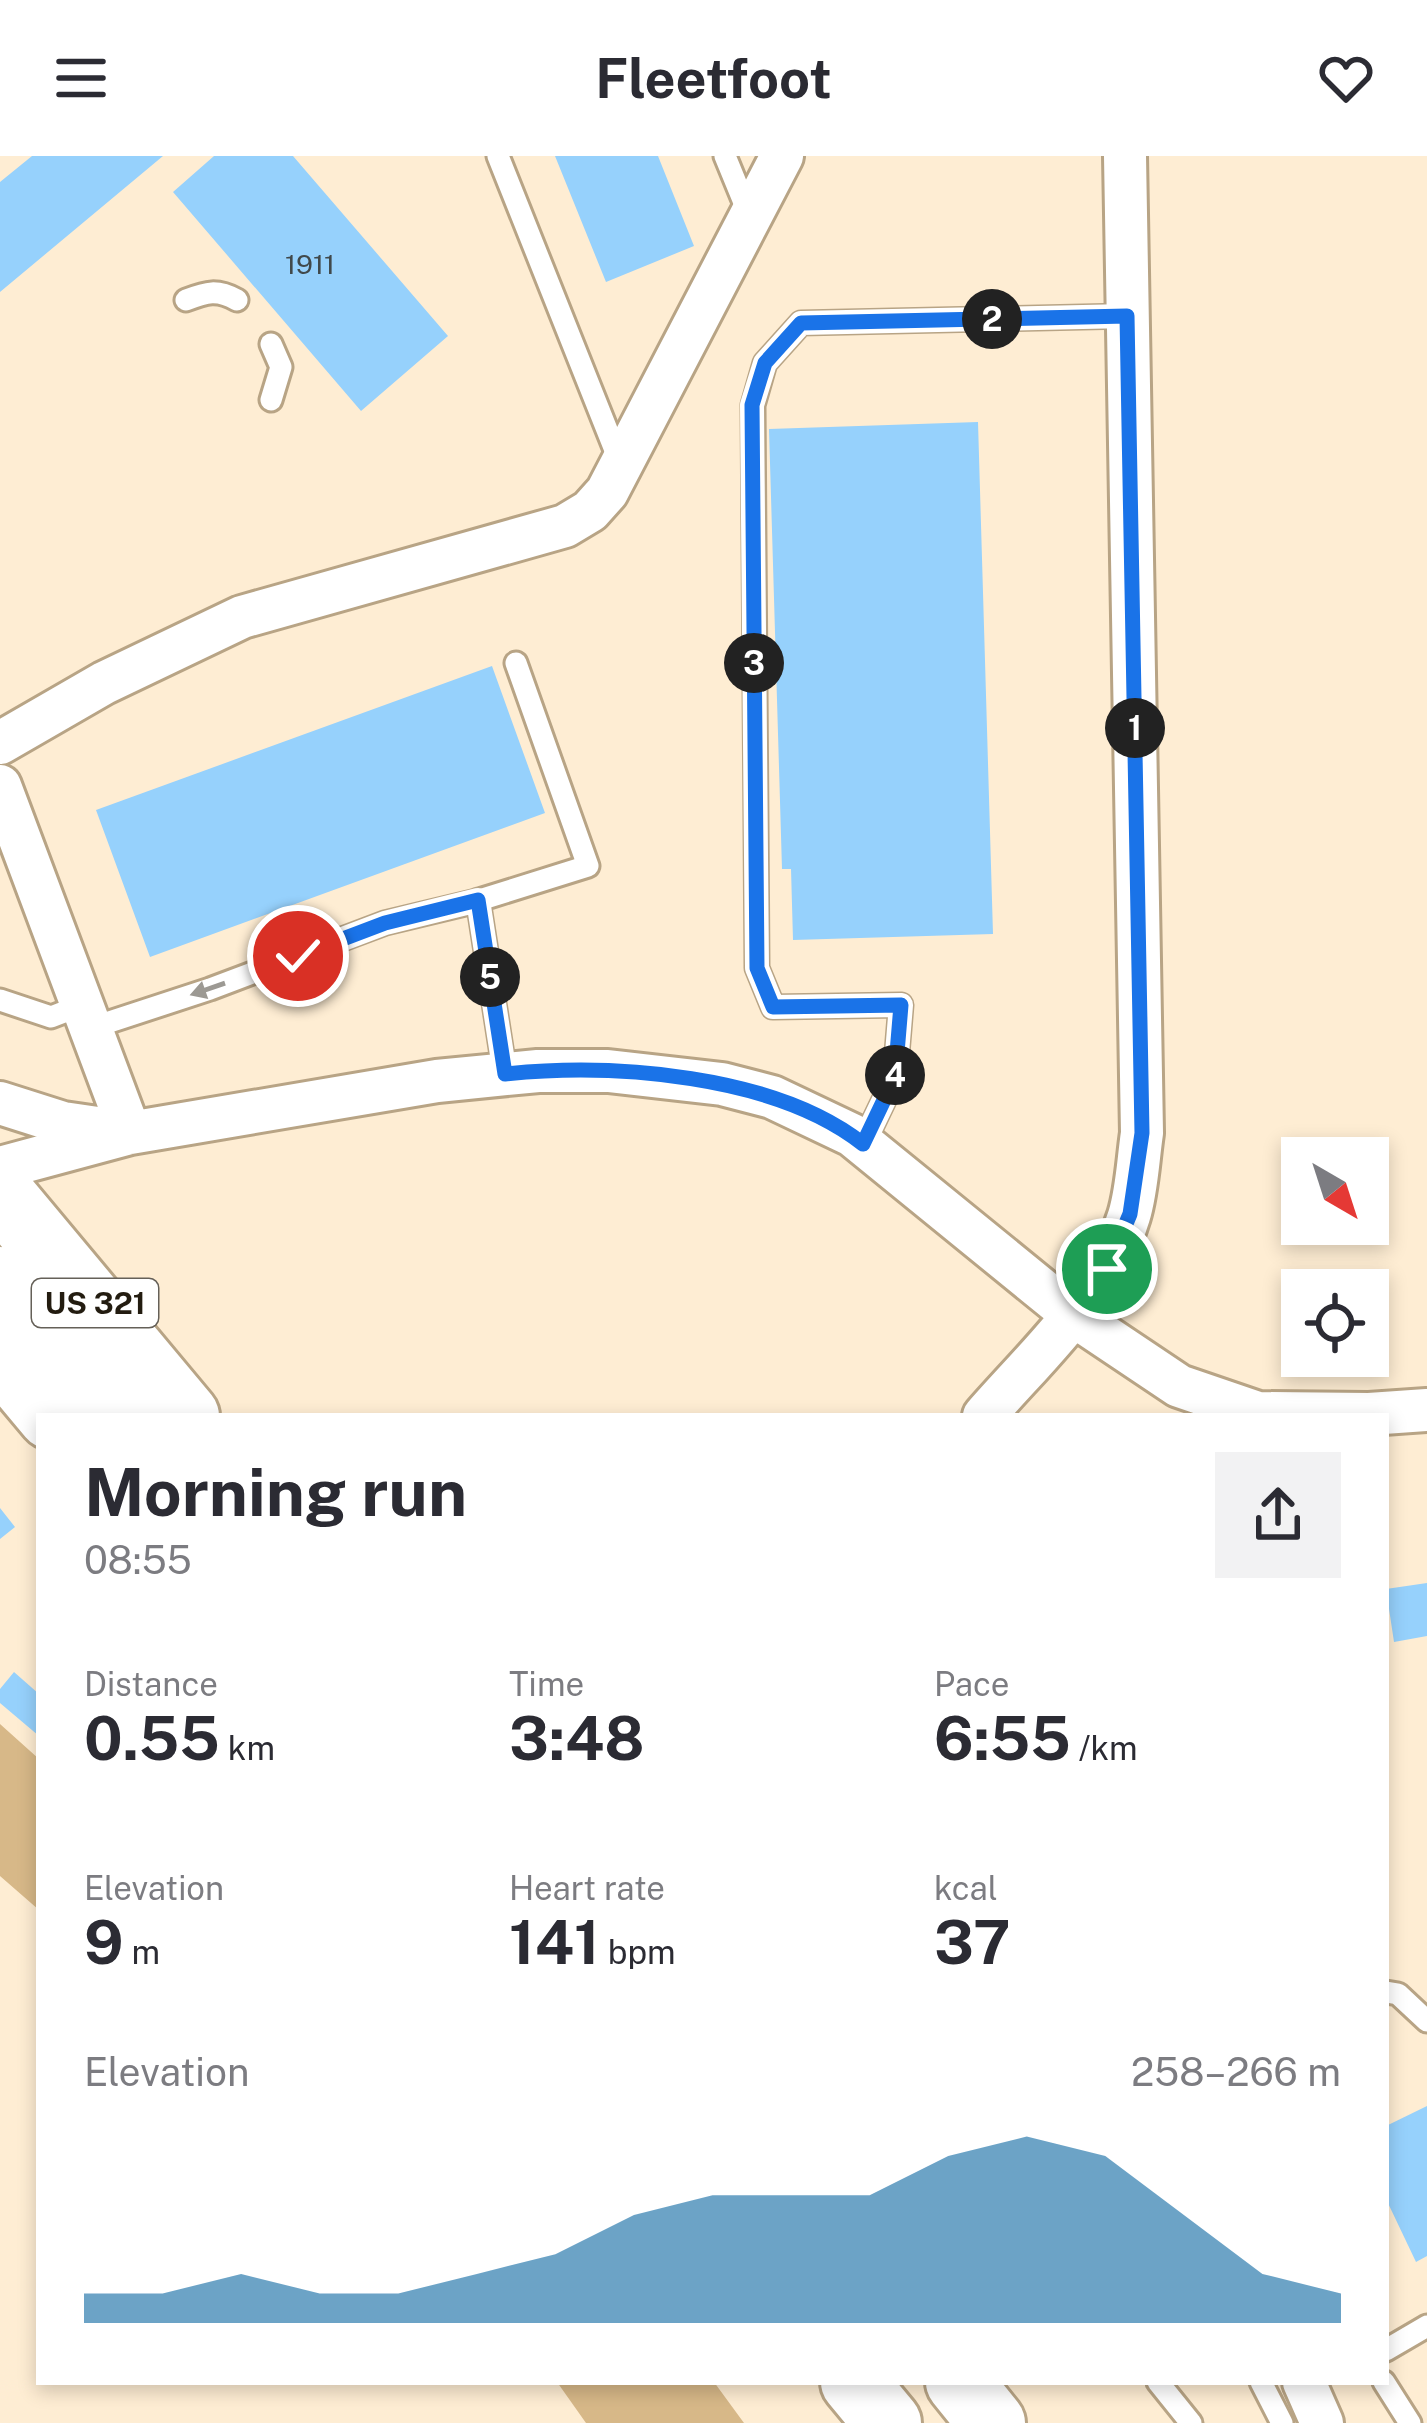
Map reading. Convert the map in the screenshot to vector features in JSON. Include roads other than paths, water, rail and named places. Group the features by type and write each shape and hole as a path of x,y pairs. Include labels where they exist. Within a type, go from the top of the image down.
{"highway":[{"name":"US 321","path":"0,1193 183,1413"},
{"path":"0,1280 110,1413"},
{"name":"US 321","path":"0,1355 48,1413"},
{"path":"856,2385 887,2423"},
{"path":"961,2385 992,2423"}],"street":[{"path":"0,743 104,683 242,617 565,526 590,511 607,492 782,156"},
{"path":"987,1413 1107,1269 1130,1214 1142,1133 1124,156"},
{"path":"0,786 130,1132"},
{"path":"0,1168 130,1132 437,1081 608,1071 722,1084 772,1096 863,1144 1073,1315 1179,1386 1258,1413 1427,1410"},
{"path":"0,1103 63,1123 130,1132"},
{"path":"1305,2385 1322,2423"}],"lane":[{"path":"498,156 621,465"},
{"path":"725,156 750,217"},
{"path":"186,300 210,291 237,300"},
{"path":"863,1144 895,1077 901,1005 773,1007 757,968 752,405 765,363 801,323 1127,316"},
{"path":"271,400 281,367 272,344"},
{"path":"0,1000 51,1017 86,1016 210,988 385,923 588,866 516,663"},
{"path":"478,900 505,1074"},
{"path":"1389,1992 1398,1994 1427,2021"},
{"path":"1389,2348 1427,2326"},
{"path":"1161,2385 1192,2423"},
{"path":"1263,2385 1282,2423"},
{"path":"1386,2385 1410,2423"}]}
